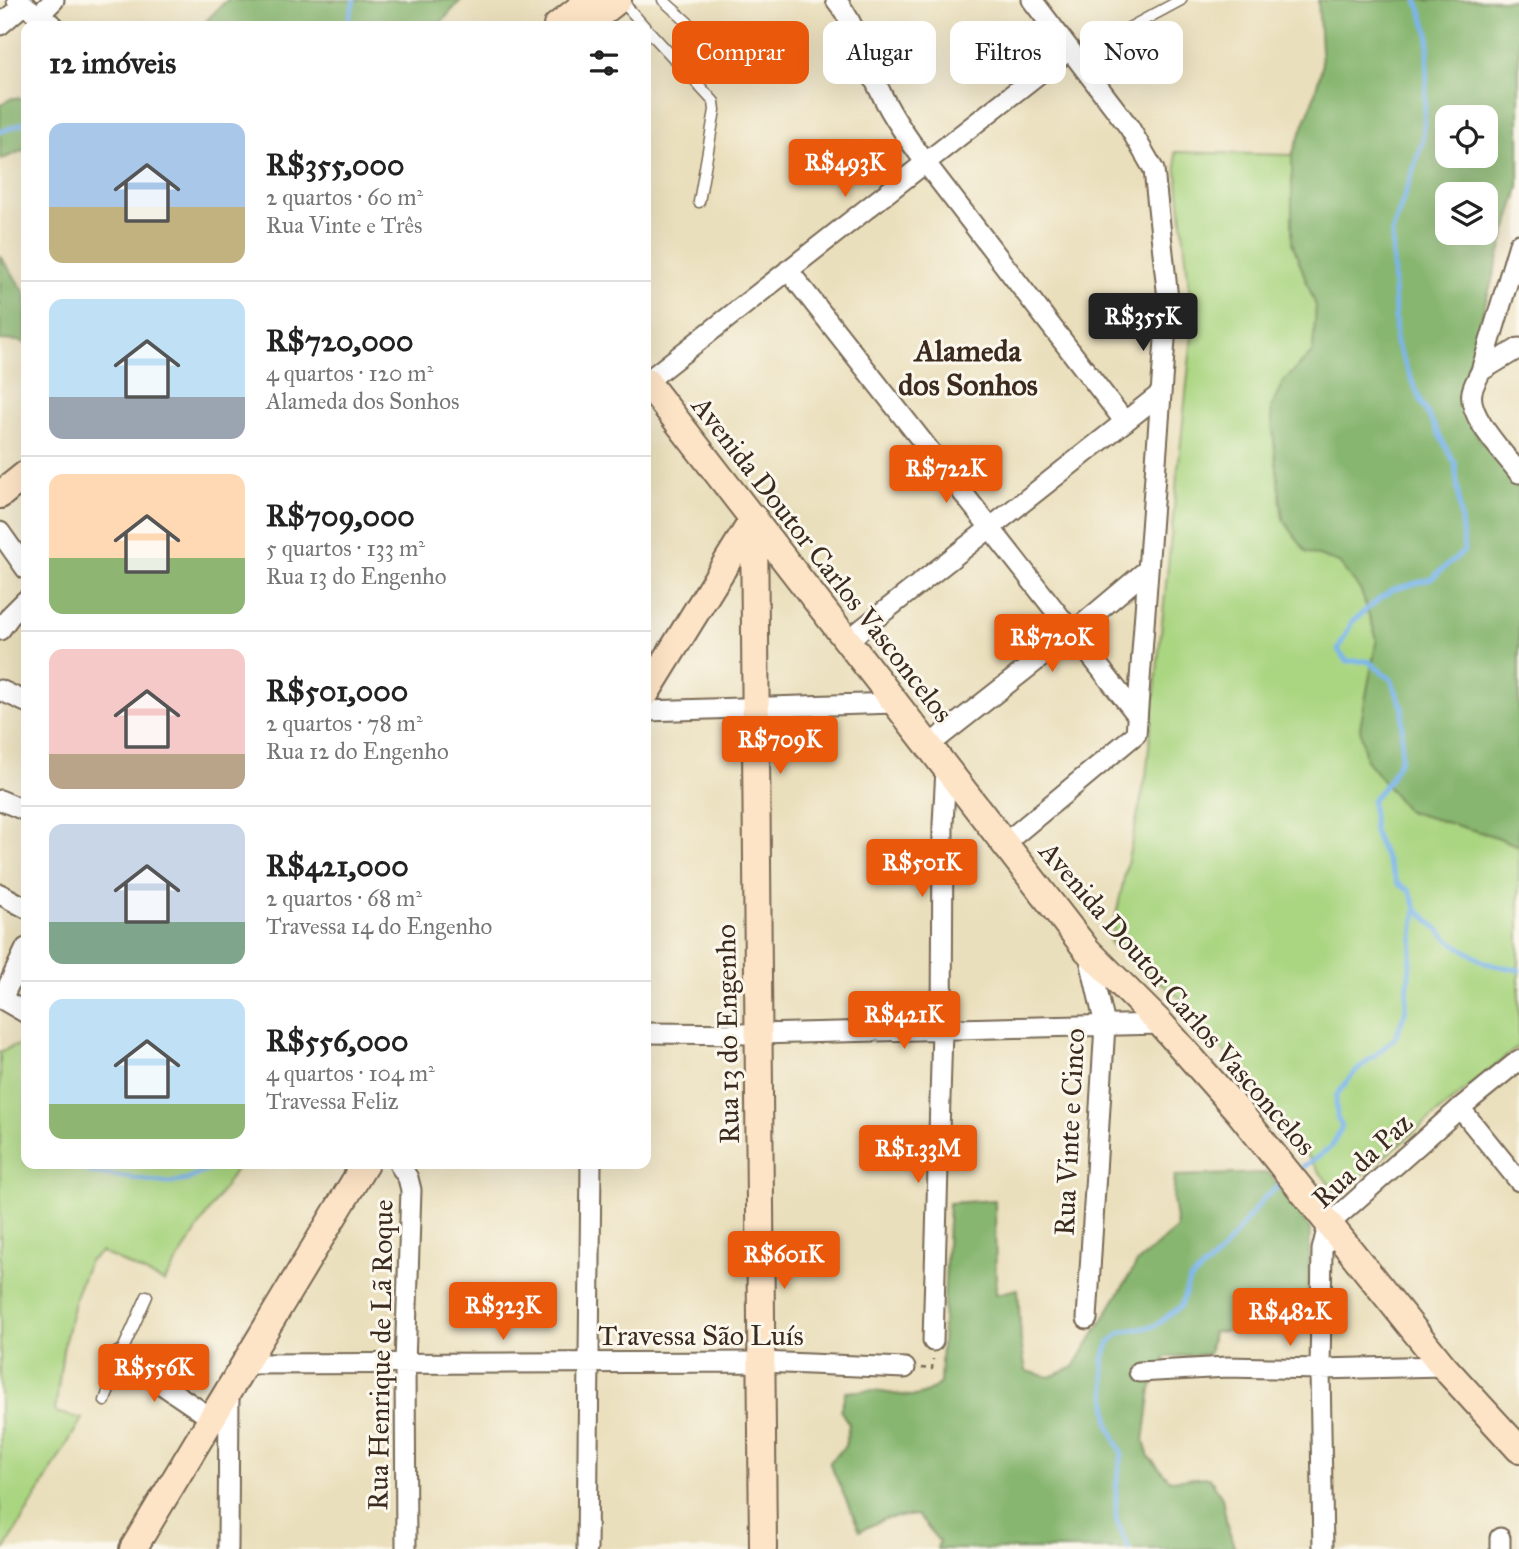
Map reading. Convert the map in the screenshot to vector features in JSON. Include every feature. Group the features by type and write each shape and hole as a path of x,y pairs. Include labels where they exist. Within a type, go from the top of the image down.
{"street":[{"path":"0,25 54,0"},
{"path":"563,21 590,0"},
{"path":"591,21 619,0"},
{"path":"836,0 853,29 895,120 1125,422"},
{"path":"1004,844 1136,734 1168,299 1154,170 1129,127 1032,0"},
{"path":"651,377 925,162 1072,53"},
{"path":"1519,244 1472,390 1475,414 1519,473"},
{"path":"788,271 1136,715"},
{"path":"1480,371 1519,348"},
{"name":"Avenida Doutor Carlos Vasconcelos","path":"651,387 1087,950 1161,1024 1239,1112 1443,1366 1519,1449"},
{"path":"848,640 1160,394"},
{"path":"0,474 21,456"},
{"path":"0,495 21,478"},
{"path":"651,686 754,518"},
{"name":"Rua 13 do Engenho","path":"754,518 763,1549"},
{"path":"0,532 21,562"},
{"path":"929,746 1148,569"},
{"path":"0,630 21,605"},
{"path":"0,690 21,700"},
{"path":"651,711 895,703"},
{"path":"933,1341 946,769"},
{"path":"0,800 21,809"},
{"path":"0,894 21,905"},
{"name":"Rua Vinte e Cinco","path":"1087,950 1105,1025 1087,1319"},
{"path":"21,958 1,998 21,1010"},
{"path":"651,1033 758,1034 1161,1024"},
{"name":"Rua da Paz","path":"1323,1549 1320,1368 1322,1250 1328,1225 1460,1108 1519,1060"},
{"path":"1460,1108 1519,1181"},
{"path":"133,1549 362,1169"},
{"name":"Rua Henrique de Lã Roque","path":"402,1169 411,1190 405,1363 406,1549"},
{"path":"587,1549 591,1169"},
{"path":"120,1356 211,1418"},
{"name":"Travessa São Luís","path":"244,1364 761,1362 905,1367"},
{"path":"1139,1372 1227,1367 1443,1366"},
{"path":"228,1549 229,1391"}],"lane":[{"path":"619,0 639,21"},
{"path":"663,0 686,21"},
{"path":"1072,53 1181,0"},
{"path":"651,34 714,102 715,110 699,202"},
{"path":"105,1401 120,1356 147,1296"}],"path":[{"path":"905,1367 932,1368 933,1341"}],"green space":[{"path":"227,0 461,0 442,21 206,21"},
{"path":"1318,0 1519,0 1519,187 1460,391 1468,423 1519,489 1519,846 1407,811 1366,760 1360,728 1377,639 1361,591 1339,563 1306,552 1283,519 1271,408 1283,382 1313,352 1316,306 1292,242 1292,155 1313,101 1322,66"},
{"path":"12,98 21,99 21,151 0,160 0,105"},
{"path":"1175,152 1292,155 1292,242 1316,306 1313,352 1283,382 1306,552 1339,562 1361,591 1377,639 1360,728 1407,811 1519,846 1519,1046 1338,1195 1185,1002 1110,943 1146,776 1193,326"},
{"path":"0,256 21,287 21,341 0,340"},
{"path":"21,1045 21,1169 236,1169 164,1282 101,1252 89,1261 75,1297 63,1350 55,1412 82,1419 5,1549 0,1549 0,1052"},
{"path":"1269,1173 1310,1229 1307,1325 1213,1332 1209,1354 1166,1357 1151,1389 1144,1441 1149,1457 1170,1480 1209,1477 1222,1497 1235,1549 937,1549 939,1541 917,1515 884,1519 860,1531 829,1462 845,1446 849,1424 840,1410 846,1392 871,1391 917,1396 940,1383 949,1203 995,1200 996,1294 1018,1289 1021,1342 1026,1371 1050,1377 1074,1367 1137,1263 1177,1228 1173,1199 1175,1176"}],"waterway":[{"path":"348,21 354,0"},
{"path":"1302,1168 1331,1147 1342,1127 1337,1118 1336,1096 1353,1074 1395,1038 1405,1013 1416,908 1410,891 1398,884 1374,833 1372,800 1390,779 1401,758 1403,709 1391,679 1368,661 1347,661 1338,650 1352,622 1373,604 1392,590 1431,579 1464,551 1455,463 1423,406 1396,343 1392,233 1423,140 1429,34 1417,0"},
{"path":"0,132 21,124"},
{"path":"1416,908 1449,940 1485,963 1519,970"},
{"path":"89,1172 168,1183 187,1180 209,1169"},
{"path":"1129,1549 1116,1519 1116,1487 1122,1454 1109,1425 1103,1359 1110,1342 1121,1332 1155,1326 1181,1306 1189,1281 1219,1255 1265,1197 1279,1186"}],"district":[{"name":"Alameda dos Sonhos","path":"968,368"}]}
